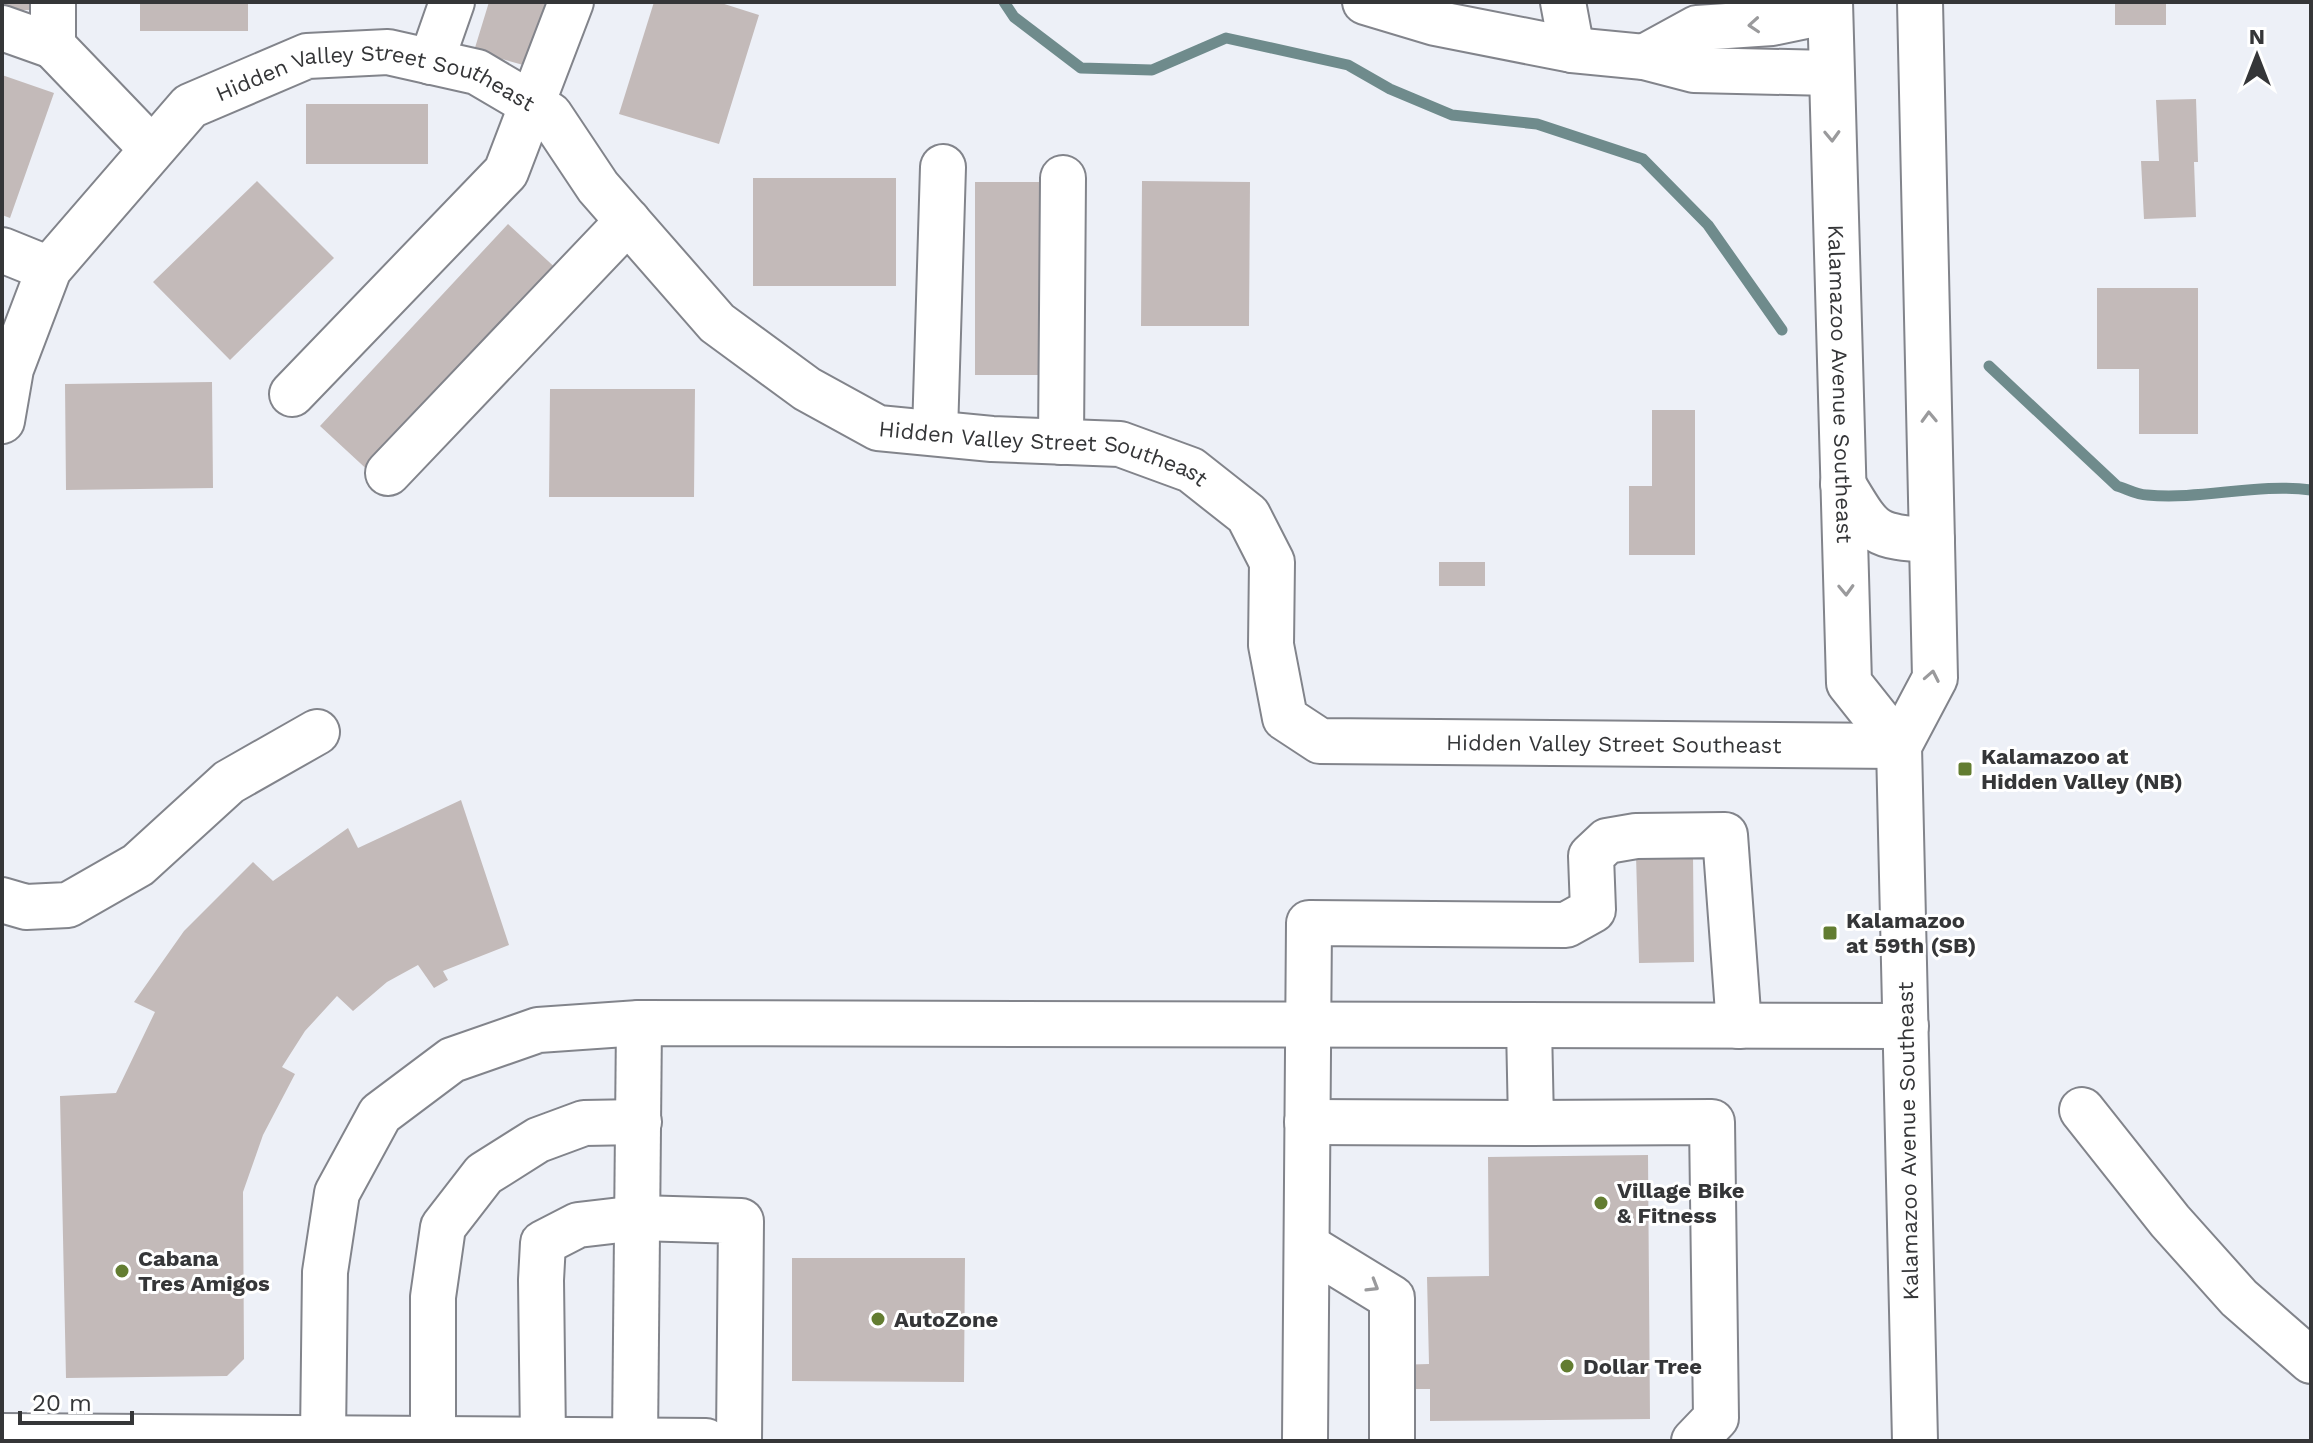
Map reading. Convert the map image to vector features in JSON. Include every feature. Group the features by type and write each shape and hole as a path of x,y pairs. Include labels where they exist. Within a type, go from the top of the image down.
{"street":[{"path":"53,2 53,46"},
{"path":"431,62 452,2"},
{"path":"292,394 506,172 571,2"},
{"path":"1366,2 1435,23 1572,50 1644,57 1694,70 1830,73"},
{"path":"1563,2 1572,50"},
{"path":"1893,2 1895,63 1921,123"},
{"name":"Kalamazoo Avenue Southeast","path":"1915,1441 1899,746 1935,678 1920,2"},
{"path":"1644,57 1697,28 1772,23 1830,6"},
{"name":"Kalamazoo Avenue Southeast","path":"1830,6 1849,683 1899,746"},
{"path":"2,28 53,46 152,149"},
{"name":"Hidden Valley Street Southeast","path":"3,415 11,369 49,269 190,106 307,56 388,52 477,72 550,115 598,187 717,323 807,389 878,428 1120,444 1191,470 1248,515 1272,562 1271,645 1285,718 1320,741 1899,746"},
{"path":"935,433 943,167"},
{"path":"1061,442 1063,178"},
{"path":"388,473 628,221"},
{"path":"2,250 49,269"},
{"path":"1843,484 1863,518 1884,536 1932,540"},
{"path":"2,900 26,907 68,905 138,865 229,782 317,732"},
{"path":"1305,1441 1309,923 1566,925 1593,910 1591,856 1607,841 1636,836 1725,835 1739,1026"},
{"path":"323,1437 325,1272 337,1193 380,1114 452,1060 538,1030 639,1023 1906,1026"},
{"path":"635,1440 639,1023"},
{"path":"1529,1026 1531,1123"},
{"path":"2082,1110 2170,1221 2239,1298 2311,1361"},
{"path":"433,1438 433,1297 443,1227 484,1174 538,1140 584,1123 639,1122"},
{"path":"1307,1122 1712,1122 1716,1418 1694,1441"},
{"path":"543,1439 543,1243 578,1225 638,1218 741,1221 739,1441"},
{"path":"1307,1246 1392,1298 1392,1441"},
{"path":"2,1436 706,1441"}],"building":[{"path":"2,2 45,2 45,10 2,10"},
{"path":"140,2 248,2 248,31 140,31"},
{"path":"489,2 561,2 541,70 474,51"},
{"path":"654,2 718,2 759,15 719,144 619,114"},
{"path":"2115,2 2166,2 2166,25 2115,25"},
{"path":"2,75 54,93 10,218 2,215"},
{"path":"2196,99 2196,217 2144,219 2141,161 2159,161 2156,100"},
{"path":"306,104 428,104 428,164 306,164"},
{"path":"753,178 896,178 896,286 753,286"},
{"path":"257,181 334,258 230,360 153,282"},
{"path":"1142,181 1250,182 1249,326 1141,326"},
{"path":"975,182 1048,182 1048,375 975,375"},
{"path":"508,224 561,273 373,475 320,426"},
{"path":"2097,288 2198,288 2198,434 2139,434 2139,369 2097,369"},
{"path":"212,382 213,488 66,490 65,384"},
{"path":"550,389 695,389 694,497 549,497"},
{"path":"1652,410 1695,410 1695,555 1629,555 1629,486 1652,486"},
{"path":"1439,562 1485,562 1485,586 1439,586"},
{"path":"461,800 509,945 443,971 448,980 434,988 418,965 387,982 353,1011 337,996 305,1031 282,1067 295,1074 263,1135 243,1192 244,1359 227,1376 66,1378 60,1096 116,1093 155,1012 134,1002 184,931 253,862 273,881 348,828 358,848"},
{"path":"1693,854 1694,962 1639,963 1636,855"},
{"path":"1648,1155 1650,1419 1430,1421 1430,1389 1396,1389 1394,1365 1429,1364 1427,1277 1489,1276 1488,1157"},
{"name":"AutoZone","path":"792,1258 965,1258 964,1382 792,1381"}],"waterway":[{"path":"1004,2 1014,17 1081,68 1152,70 1226,38 1348,65 1390,89 1452,115 1537,124 1643,159 1708,225 1782,330"},
{"path":"1989,366 2117,486 2140,494 2168,496 2291,488 2311,490"}],"place":[{"name":"Kalamazoo at Hidden Valley (NB)","path":"1965,769"},
{"name":"Kalamazoo at 59th (SB)","path":"1830,933"},
{"name":"Village Bike & Fitness","path":"1601,1203"},
{"name":"Cabana Tres Amigos","path":"122,1271"},
{"name":"AutoZone","path":"878,1319"},
{"name":"Dollar Tree","path":"1567,1366"}]}
